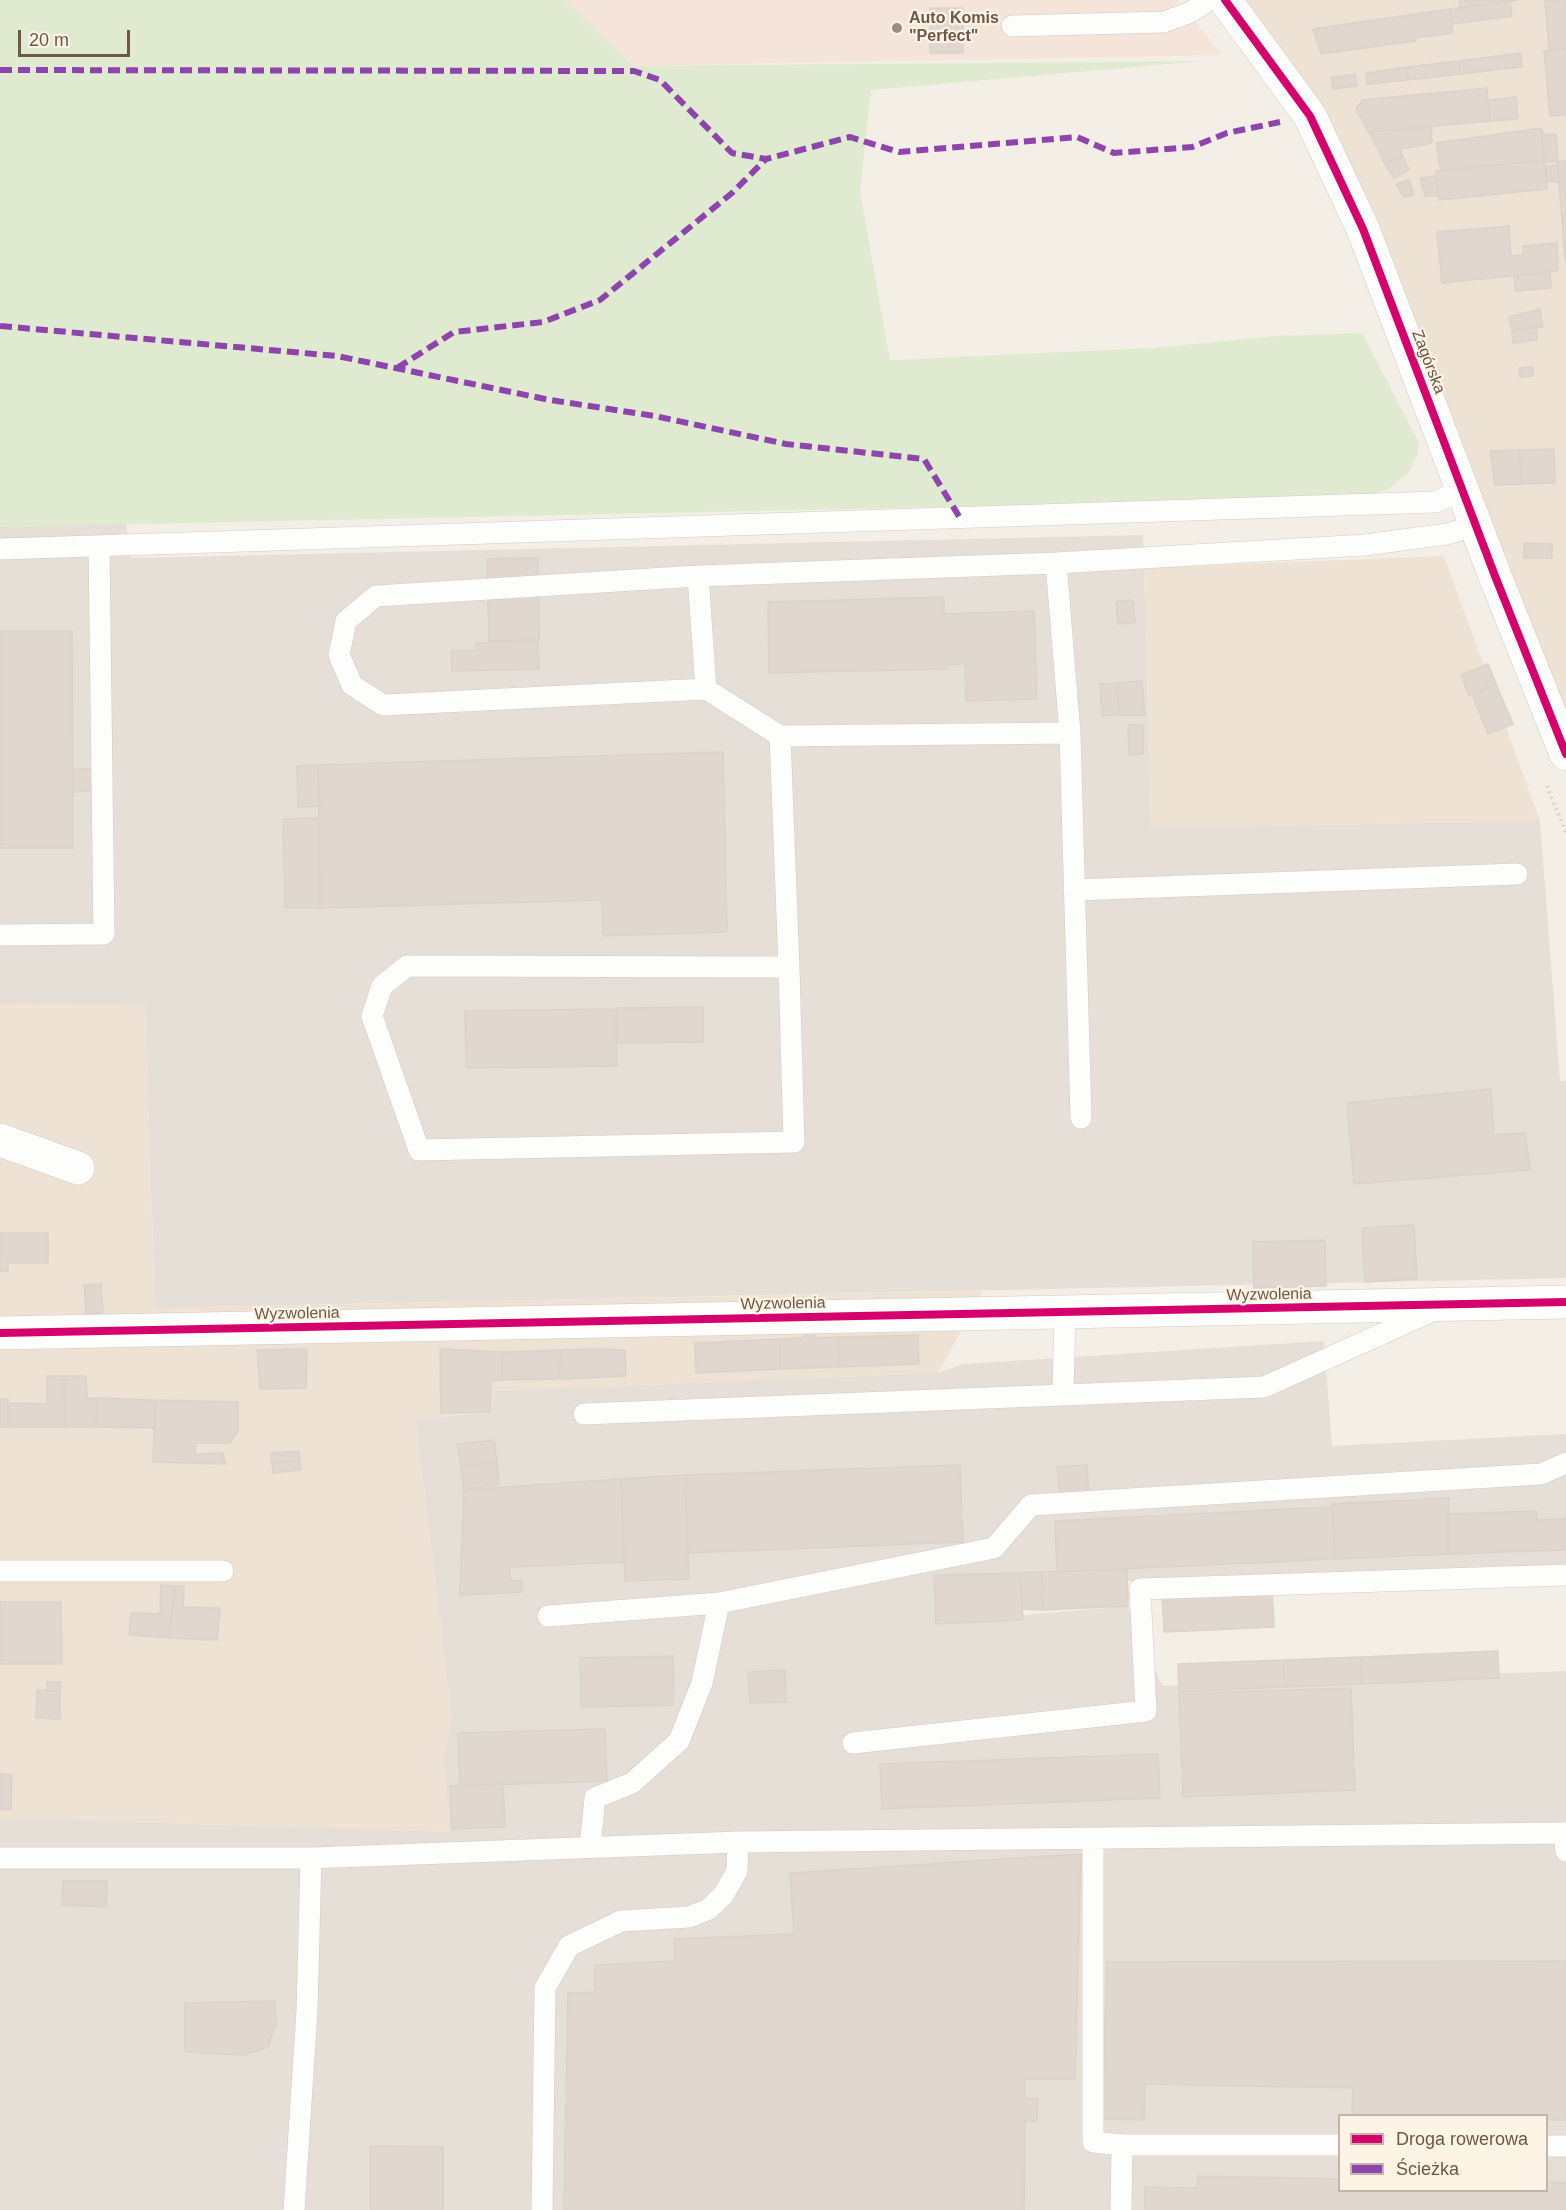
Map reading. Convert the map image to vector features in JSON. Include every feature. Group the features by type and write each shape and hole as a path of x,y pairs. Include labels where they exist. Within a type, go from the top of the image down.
{"street":[{"name":"Zagórska","path":"1225,0 1277,68 1315,127 1363,229 1566,754"},
{"path":"0,1140 78,1168"},
{"name":"Wyzwolenia","path":"0,1333 1566,1302"}],"lane":[{"path":"1012,26 1164,22 1191,12 1209,0"},
{"path":"0,549 1436,502 1462,489"},
{"path":"1070,733 780,736 706,689 383,705 352,685 339,655 346,621 376,596 698,576 1056,563 1365,545 1447,534 1477,525"},
{"path":"0,934 104,934 99,546"},
{"path":"1056,563 1070,733 1082,1118"},
{"path":"698,576 706,689"},
{"path":"780,736 789,967 794,1142 419,1149 372,1016 382,986 407,966 789,967"},
{"path":"1074,890 1517,874"},
{"path":"584,1414 1264,1387 1446,1304"},
{"path":"1063,1395 1065,1312"},
{"path":"548,1616 719,1603 994,1548 1031,1505 1541,1474 1566,1463"},
{"path":"0,1571 223,1571"},
{"path":"853,1743 1146,1712 1140,1589 1566,1575"},
{"path":"590,1847 595,1798 632,1783 680,1741 702,1683 719,1603"},
{"path":"0,1858 311,1858 738,1842 1093,1838 1565,1837"},
{"path":"1093,1838 1093,2142 1122,2145 1338,2145"},
{"path":"542,2210 545,1988 569,1946 621,1921 689,1917 709,1910 724,1894 737,1871 738,1842"},
{"path":"294,2210 307,2011 311,1858"},
{"path":"1121,2210 1122,2145"},
{"path":"1548,2146 1566,2146"}],"shaded area":[{"name":"Auto Komis \"Perfect\"","path":"565,0 1178,0 1222,55 633,66"},
{"path":"1237,0 1566,0 1566,712 1439,389"},
{"path":"126,524 131,558 1143,535 1151,828 1540,821 1560,1081 1566,1081 1566,1278 155,1308 145,1004 0,1003 0,527"},
{"path":"1444,556 1540,821 1151,828 1144,568"},
{"path":"0,1003 145,1004 155,1308 983,1291 938,1373 497,1391 493,1412 416,1420 450,1691 452,1715 444,1760 452,1832 0,1818"},
{"path":"1324,1341 1332,1446 1566,1434 1566,1566 1127,1581 1126,1569 1021,1573 1023,1615 1128,1606 1162,1686 1566,1671 1566,2210 0,2210 0,1818 451,1832 444,1760 452,1715 416,1420 490,1412 497,1391 938,1373 963,1364"}],"green space":[{"path":"0,0 565,0 633,66 1204,61 871,90 860,192 890,360 1151,348 1277,336 1362,333 1419,443 1417,456 1409,472 1390,488 1361,498 0,527"}],"building":[{"path":"1459,0 1472,0 1473,6 1460,8"},
{"path":"1472,0 1518,0 1473,6"},
{"path":"1545,0 1566,0 1566,48 1549,50"},
{"path":"1510,1 1512,16 1452,24 1450,9"},
{"path":"930,8 963,8 963,53 930,53"},
{"path":"1450,9 1453,33 1416,38 1415,41 1321,54 1313,29"},
{"path":"1566,48 1566,115 1550,116 1544,51"},
{"path":"1521,53 1522,67 1460,74 1459,61"},
{"path":"1459,61 1460,74 1408,80 1407,67"},
{"path":"1407,67 1408,80 1367,84 1366,73"},
{"path":"1355,74 1357,86 1333,89 1331,78"},
{"path":"1487,88 1490,121 1369,132 1356,109 1362,100"},
{"path":"1516,97 1518,119 1490,121 1488,100"},
{"path":"1431,127 1432,143 1400,149 1402,155 1385,164 1369,132"},
{"path":"1541,128 1544,160 1441,171 1436,143"},
{"path":"1541,128 1544,135 1556,134 1558,161 1544,162"},
{"path":"1402,155 1409,170 1394,178 1385,164"},
{"path":"1544,160 1547,189 1439,200 1436,171"},
{"path":"1566,161 1566,219 1562,219 1557,162"},
{"path":"1558,165 1559,182 1547,182 1546,166"},
{"path":"1436,176 1438,196 1425,196 1420,178"},
{"path":"1409,180 1414,195 1404,197 1396,184"},
{"path":"1562,219 1566,219 1566,260 1565,260"},
{"path":"1509,226 1511,256 1523,255 1523,246 1557,243 1558,271 1442,283 1437,232"},
{"path":"1550,272 1551,288 1515,291 1514,276"},
{"path":"1540,309 1543,327 1512,330 1509,317"},
{"path":"1536,327 1537,340 1513,343 1512,330"},
{"path":"1533,367 1533,376 1520,377 1519,368"},
{"path":"1554,449 1555,483 1522,484 1519,450"},
{"path":"1519,450 1522,484 1495,485 1490,451"},
{"path":"1524,543 1552,544 1552,558 1524,558"},
{"path":"538,558 539,640 489,641 487,559"},
{"path":"944,597 944,614 1034,611 1037,699 966,701 965,664 946,665 946,669 769,673 768,602"},
{"path":"1133,600 1135,623 1118,624 1116,601"},
{"path":"0,631 72,631 73,848 0,848"},
{"path":"538,641 539,669 452,671 451,651 476,651 476,643"},
{"path":"1488,664 1496,684 1469,695 1461,675"},
{"path":"1142,681 1145,715 1119,715 1117,683"},
{"path":"1117,683 1119,715 1102,716 1100,684"},
{"path":"1496,684 1513,724 1488,734 1472,694"},
{"path":"1128,725 1143,725 1143,754 1129,755"},
{"path":"723,752 727,932 603,936 602,900 320,908 318,765"},
{"path":"318,765 320,806 298,807 297,766"},
{"path":"73,769 95,769 95,791 73,792"},
{"path":"318,818 320,908 285,908 283,819"},
{"path":"703,1007 703,1042 618,1043 617,1008"},
{"path":"616,1009 617,1066 466,1068 465,1011"},
{"path":"1491,1089 1494,1135 1525,1133 1530,1170 1354,1184 1347,1103"},
{"path":"1414,1225 1417,1279 1365,1282 1362,1228"},
{"path":"0,1233 48,1233 48,1263 8,1263 8,1271 0,1271"},
{"path":"1325,1240 1326,1286 1254,1288 1253,1242"},
{"path":"101,1284 103,1313 86,1314 84,1285"},
{"path":"804,1332 815,1332 816,1338 838,1337 839,1367 780,1369 780,1339 804,1338"},
{"path":"918,1335 919,1364 839,1367 838,1337"},
{"path":"780,1339 780,1369 696,1373 695,1343"},
{"path":"307,1349 306,1388 260,1389 257,1350"},
{"path":"440,1349 502,1352 502,1380 491,1381 490,1412 441,1413"},
{"path":"561,1350 625,1350 626,1376 559,1379"},
{"path":"561,1350 559,1379 502,1380 502,1352"},
{"path":"47,1376 64,1376 65,1427 8,1427 8,1403 47,1404"},
{"path":"64,1376 86,1376 87,1398 97,1398 96,1427 65,1427"},
{"path":"97,1398 155,1400 155,1428 96,1427"},
{"path":"0,1399 8,1399 8,1427 0,1427"},
{"path":"155,1400 238,1402 238,1431 230,1443 196,1443 195,1454 223,1453 225,1464 153,1462"},
{"path":"494,1440 497,1462 461,1466 457,1444"},
{"path":"299,1451 300,1461 272,1463 271,1453"},
{"path":"300,1461 300,1470 273,1473 272,1463"},
{"path":"497,1462 499,1484 464,1490 461,1466"},
{"path":"960,1465 963,1542 688,1553 685,1475"},
{"path":"1087,1465 1089,1494 1060,1496 1057,1467"},
{"path":"685,1475 689,1579 625,1581 621,1479"},
{"path":"621,1479 624,1562 510,1567 510,1581 522,1581 522,1592 460,1595 464,1490"},
{"path":"1449,1498 1448,1554 1335,1559 1332,1504"},
{"path":"1332,1507 1335,1559 1057,1572 1055,1521"},
{"path":"1536,1511 1537,1520 1565,1519 1566,1515 1566,1550 1448,1554 1447,1514"},
{"path":"1127,1569 1128,1606 1043,1610 1042,1572"},
{"path":"1042,1572 1043,1610 1022,1609 1020,1573"},
{"path":"1020,1573 1023,1620 936,1624 934,1575"},
{"path":"161,1585 174,1586 170,1638 129,1635 131,1613 160,1614"},
{"path":"174,1586 184,1586 183,1607 220,1608 217,1640 170,1638"},
{"path":"1272,1591 1274,1627 1164,1632 1162,1595"},
{"path":"0,1602 61,1602 62,1664 0,1664"},
{"path":"1498,1651 1499,1678 1362,1684 1361,1657"},
{"path":"673,1656 674,1705 581,1707 580,1658"},
{"path":"1361,1657 1362,1684 1285,1687 1283,1660"},
{"path":"1283,1660 1285,1687 1179,1692 1178,1664"},
{"path":"785,1670 786,1702 750,1703 748,1672"},
{"path":"47,1682 61,1682 60,1691 47,1691"},
{"path":"1351,1688 1355,1790 1183,1797 1179,1694"},
{"path":"37,1690 60,1691 60,1719 36,1718"},
{"path":"605,1729 607,1781 460,1786 458,1733"},
{"path":"1158,1754 1160,1798 882,1809 880,1764"},
{"path":"0,1774 12,1775 11,1810 0,1809"},
{"path":"503,1784 505,1827 452,1829 450,1786"},
{"path":"1081,1854 1075,2079 1025,2079 1025,2099 1038,2098 1037,2121 1025,2121 1024,2210 564,2210 568,1993 595,1992 595,1965 675,1961 674,1939 794,1934 790,1873"},
{"path":"63,1881 107,1881 106,1907 62,1905"},
{"path":"1566,1961 1566,2120 1548,2120 1548,2114 1352,2114 1353,2088 1145,2084 1144,2120 1102,2119 1107,1962"},
{"path":"275,2001 276,2023 268,2047 243,2055 185,2052 185,2003"},
{"path":"370,2146 443,2147 443,2210 370,2210"},
{"path":"1198,2176 1338,2179 1338,2192 1548,2192 1548,2182 1566,2183 1566,2210 1145,2210 1145,2187 1197,2188"}],"marked path":[{"path":"0,70 634,71 660,80 732,153 766,159 850,137 899,152 1077,137 1114,153 1192,147 1227,133 1280,122"},
{"path":"397,368 454,332 543,322 600,300 732,193 766,159"},
{"path":"0,326 337,356 550,400 655,416 786,444 924,459 960,518"}],"cycle path":[{"path":"1225,0 1310,116 1363,229 1495,576 1566,754"},
{"path":"0,1333 1566,1302"}],"place":[{"name":"Auto Komis \"Perfect\"","path":"897,28"}]}
